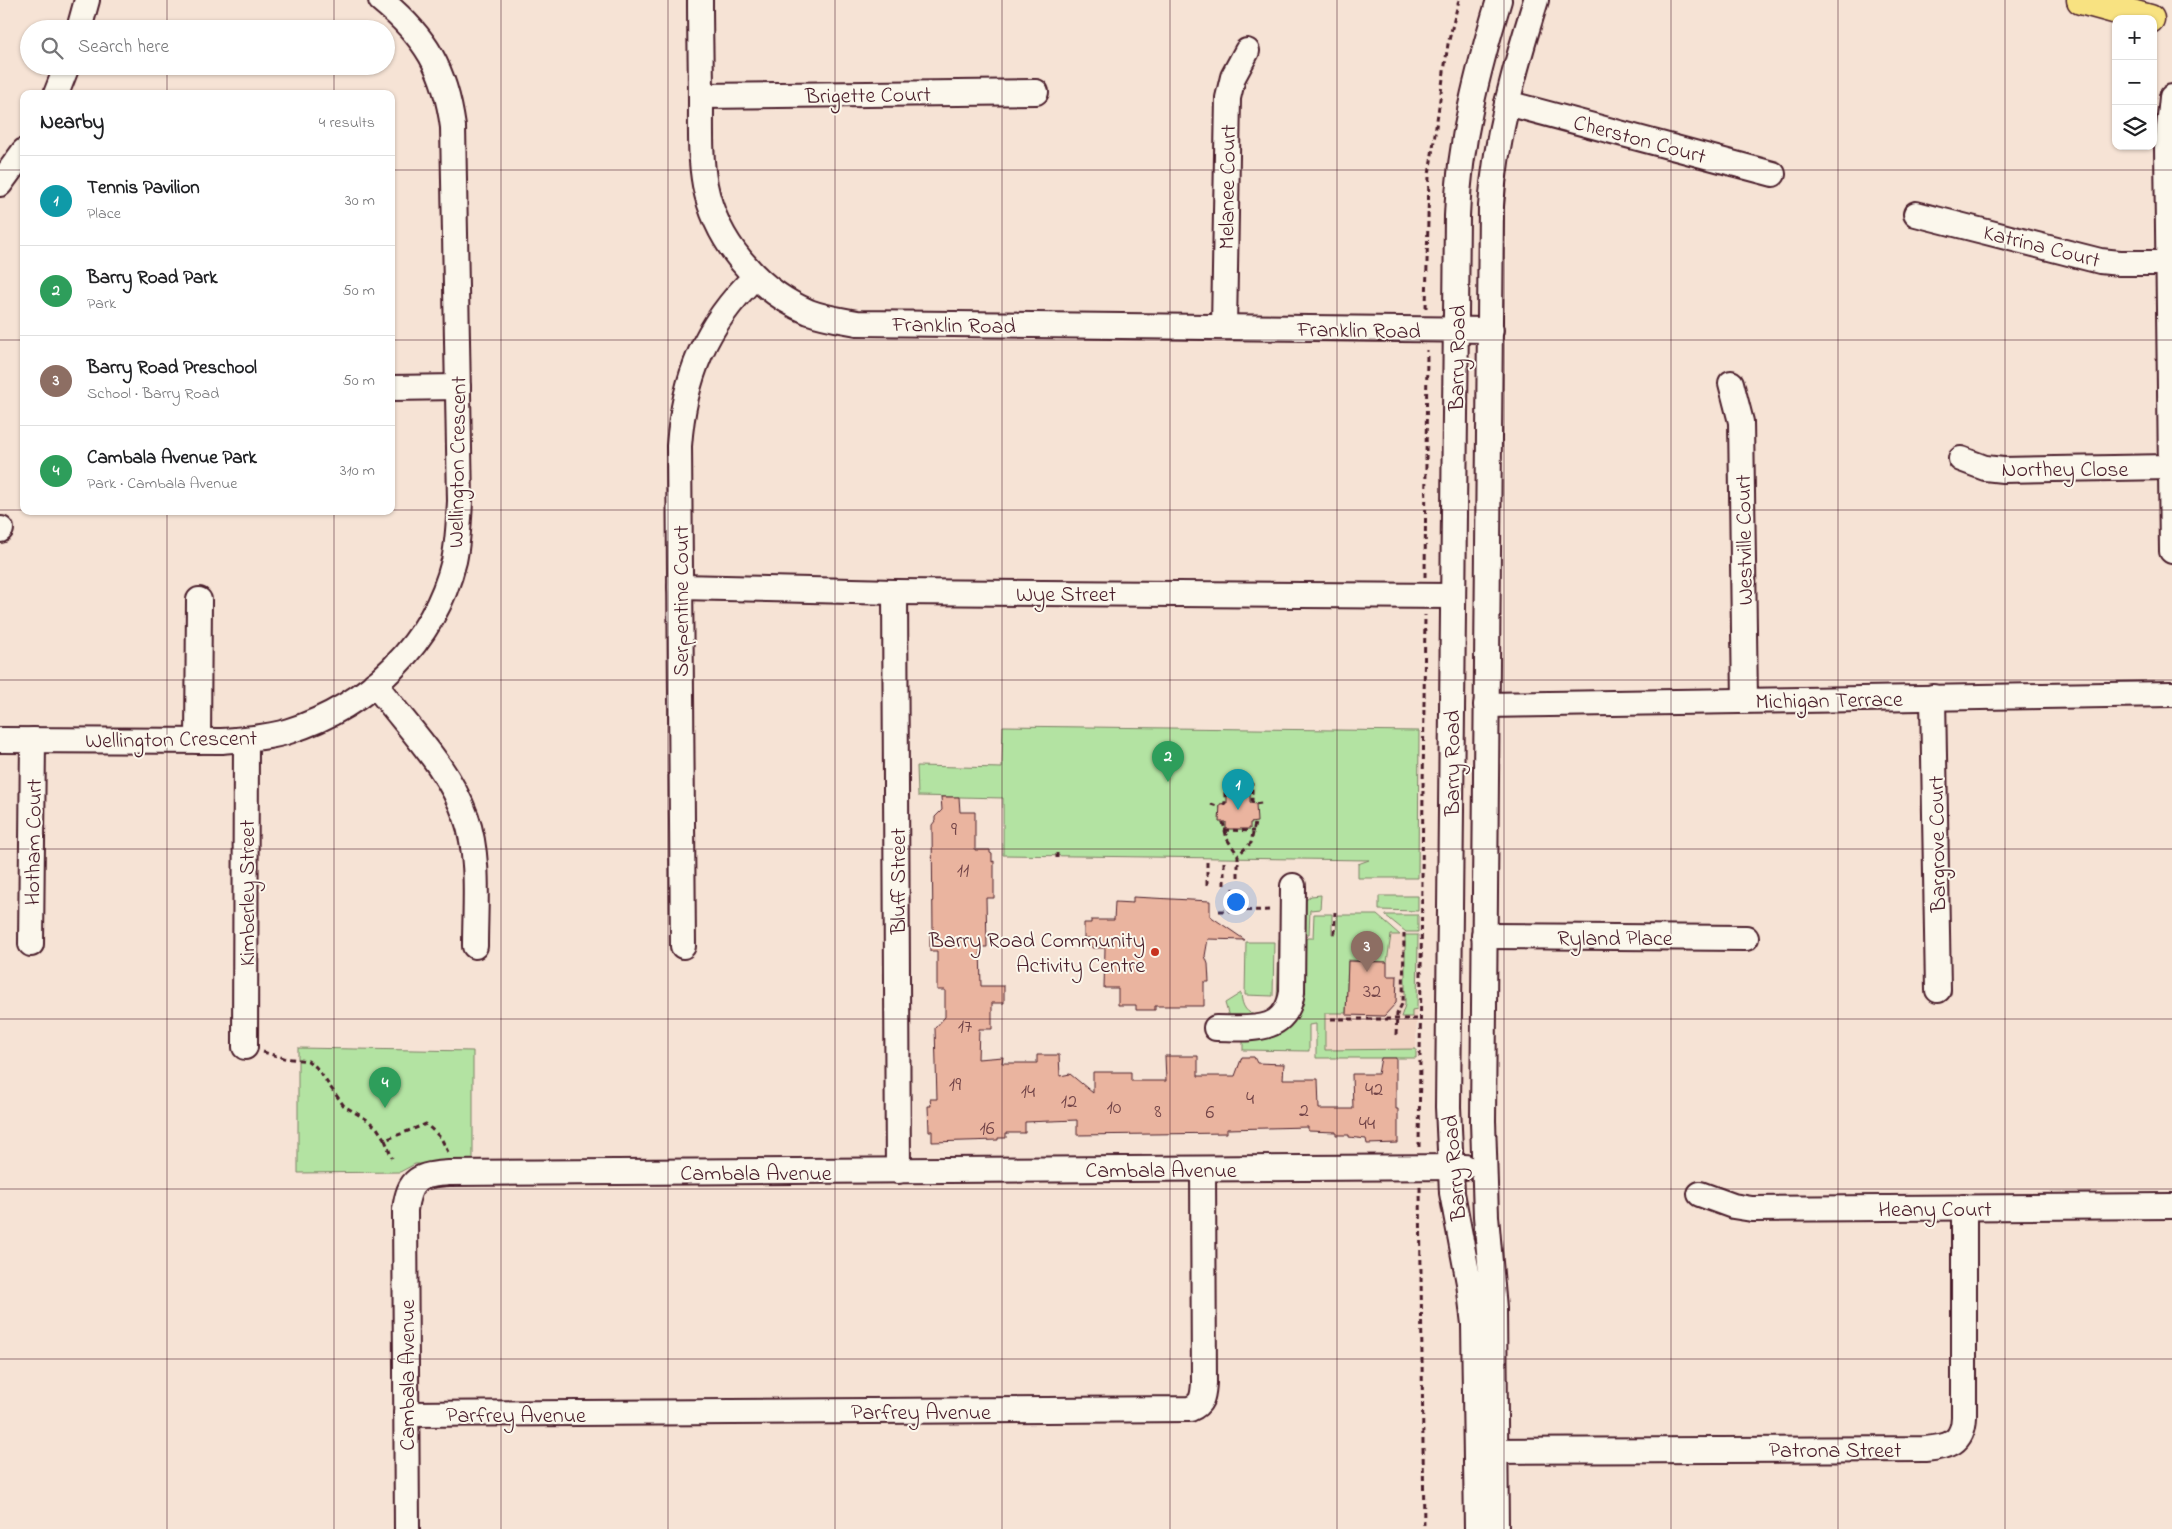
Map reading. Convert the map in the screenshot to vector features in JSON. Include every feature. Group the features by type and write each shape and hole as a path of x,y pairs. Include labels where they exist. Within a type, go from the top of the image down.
{"main road":[{"path":"2082,0 2137,15"},
{"path":"2157,20 2172,25"}],"street":[{"path":"81,20 87,0"},
{"name":"Franklin Road","path":"700,0 701,142 705,187 721,230 735,254 755,277 786,300 809,312 831,319 857,323 1490,330"},
{"name":"Barry Road","path":"1496,1529 1469,1283 1453,1200 1448,1098 1458,187 1461,160 1478,75 1500,0"},
{"name":"Barry Road","path":"1477,1529 1486,1451 1494,1309 1484,1166 1484,936 1490,330 1494,172 1507,103 1536,0"},
{"name":"Wellington Crescent","path":"0,740 198,741 246,739 288,731 317,721 344,708 376,684 403,658 424,631 443,594 454,561 458,532 460,501 455,156 450,106 445,83 436,62 395,4"},
{"name":"Melanee Court","path":"1224,327 1228,98 1233,77 1248,50"},
{"path":"58,90 63,75"},
{"name":"Brigette Court","path":"701,96 1036,92"},
{"path":"2172,96 2167,148 2172,551"},
{"name":"Cherston Court","path":"1507,103 1772,174"},
{"path":"0,184 20,156"},
{"name":"Katrina Court","path":"1916,214 2100,261 2169,263"},
{"name":"Serpentine Court","path":"683,946 680,587 681,421 687,392 708,338 723,312 755,277"},
{"name":"Westville Court","path":"1731,382 1741,422 1745,700"},
{"path":"395,388 458,387"},
{"name":"Northey Close","path":"1961,459 1984,468 2003,470 2170,467"},
{"name":"Wye Street","path":"680,587 895,592 1453,596"},
{"name":"Bluff Street","path":"895,592 898,1171"},
{"path":"198,741 199,600"},
{"path":"376,684 446,775 467,818 472,841 475,872 475,946"},
{"name":"Michigan Terrace","path":"1486,705 2172,694"},
{"name":"Bargrove Court","path":"1933,697 1938,990"},
{"name":"Kimberley Street","path":"246,739 253,1050"},
{"name":"Hotham Court","path":"31,944 33,740"},
{"path":"1216,1028 1261,1027 1279,1020 1286,1013 1292,992 1293,886"},
{"name":"Ryland Place","path":"1484,936 1746,938"},
{"name":"Cambala Avenue","path":"407,1529 405,1210 409,1189 420,1177 430,1174 449,1173 1424,1168 1484,1166"},
{"name":"Parfrey Avenue","path":"406,1414 1190,1409 1202,1400 1204,1383 1203,1169"},
{"name":"Heany Court","path":"1700,1194 1733,1206 1752,1209 2172,1206"},
{"name":"Patrona Street","path":"1486,1451 1925,1449 1949,1445 1961,1434 1964,1427 1964,1207"}],"path":[{"path":"1424,1529 1419,1188 1424,1183 1424,1168 1422,1153 1419,1149 1419,1019 1427,348 1431,345 1431,314 1426,309 1429,175 1448,44 1459,0"},
{"path":"1223,804 1225,804 1225,784 1252,784 1252,801 1254,804 1262,803"},
{"path":"1211,804 1220,807"},
{"path":"1223,822 1224,830 1238,855 1238,877"},
{"path":"1238,855 1250,843 1255,823"},
{"path":"1224,830 1254,831"},
{"path":"1057,851 1057,858"},
{"path":"1207,860 1207,885"},
{"path":"1224,860 1224,885"},
{"path":"1233,911 1234,886"},
{"path":"1219,911 1273,910"},
{"path":"1334,934 1335,912"},
{"path":"1396,1035 1397,1019 1403,1002 1404,933"},
{"path":"1331,1019 1419,1019"},
{"path":"253,1050 284,1058 308,1061 316,1067 344,1106 366,1118 377,1128 385,1140 392,1158"},
{"path":"385,1140 426,1124 442,1138 450,1154"}],"shaded area":[{"path":"1317,934 1418,935 1416,1058 1316,1058"}],"green space":[{"path":"1003,726 1419,731 1418,878 1358,878 1358,864 1369,860 1003,855 1003,798 918,796 917,766 1002,768"},
{"path":"1321,895 1320,909 1310,910 1309,934 1300,934 1301,904 1311,896"},
{"path":"1379,896 1418,896 1418,911 1379,910"},
{"path":"1314,914 1332,914 1332,934 1336,934 1337,915 1377,915 1400,935 1391,935 1387,962 1348,960 1346,1013 1325,1013 1325,1050 1416,1049 1416,1058 1316,1058 1316,1024 1309,1025 1309,1051 1243,1050 1243,1035 1271,1034 1302,938 1313,938"},
{"path":"1385,915 1418,915 1418,932 1406,932"},
{"path":"1405,935 1418,935 1417,1009 1412,1010 1412,1017 1401,1017 1405,1005"},
{"path":"1279,939 1286,939 1285,998 1273,1016 1229,1017 1225,1003 1241,993 1242,1002 1251,1014 1260,1016 1273,1010 1277,1003"},
{"path":"1246,942 1274,942 1273,996 1245,995"},
{"path":"298,1048 473,1051 473,1164 415,1164 400,1172 298,1173"}],"building":[{"path":"1227,785 1250,786 1250,803 1256,804 1257,822 1250,823 1250,829 1226,829 1226,822 1219,822 1220,804 1227,803"},
{"path":"941,797 959,797 960,812 975,812 975,850 990,850 992,862 994,861 994,898 986,898 987,947 980,947 981,986 1004,986 1004,1003 992,1003 992,1029 979,1029 978,1059 1003,1057 1002,1063 1037,1063 1037,1055 1059,1055 1060,1076 1070,1074 1093,1093 1093,1072 1131,1072 1131,1081 1166,1081 1165,1056 1198,1056 1198,1076 1235,1076 1242,1057 1254,1057 1257,1063 1284,1064 1283,1079 1318,1079 1319,1109 1353,1109 1352,1074 1378,1074 1381,1058 1396,1058 1398,1143 1367,1144 1366,1139 1349,1137 1349,1135 1336,1135 1336,1132 1308,1131 1308,1127 1227,1129 1227,1133 1077,1135 1077,1120 1025,1122 1025,1133 1006,1133 1006,1138 998,1138 998,1140 932,1142 932,1131 929,1131 928,1106 931,1106 930,1099 937,1099 935,1028 945,1017 945,990 937,990 937,951 930,951 930,933 933,933 932,825 935,817 942,810"},
{"name":"Barry Road Community Activity Centre","path":"1133,897 1210,901 1210,916 1245,940 1208,939 1205,956 1208,964 1209,982 1204,982 1204,1006 1155,1006 1155,1010 1136,1010 1136,1005 1118,1005 1118,988 1104,988 1105,948 1092,948 1091,938 1084,938 1084,923 1091,923 1091,920 1114,920 1115,902 1133,903"},
{"path":"1348,961 1387,962 1387,976 1397,976 1396,1003 1384,1016 1346,1015"}],"place":[{"name":"Barry Road Park","path":"1168,782"},
{"name":"Tennis Pavilion","path":"1238,810"},
{"name":"Barry Road Community Activity Centre","path":"1155,952"},
{"name":"Barry Road Preschool","path":"1367,972"},
{"name":"Cambala Avenue Park","path":"385,1108"}]}
